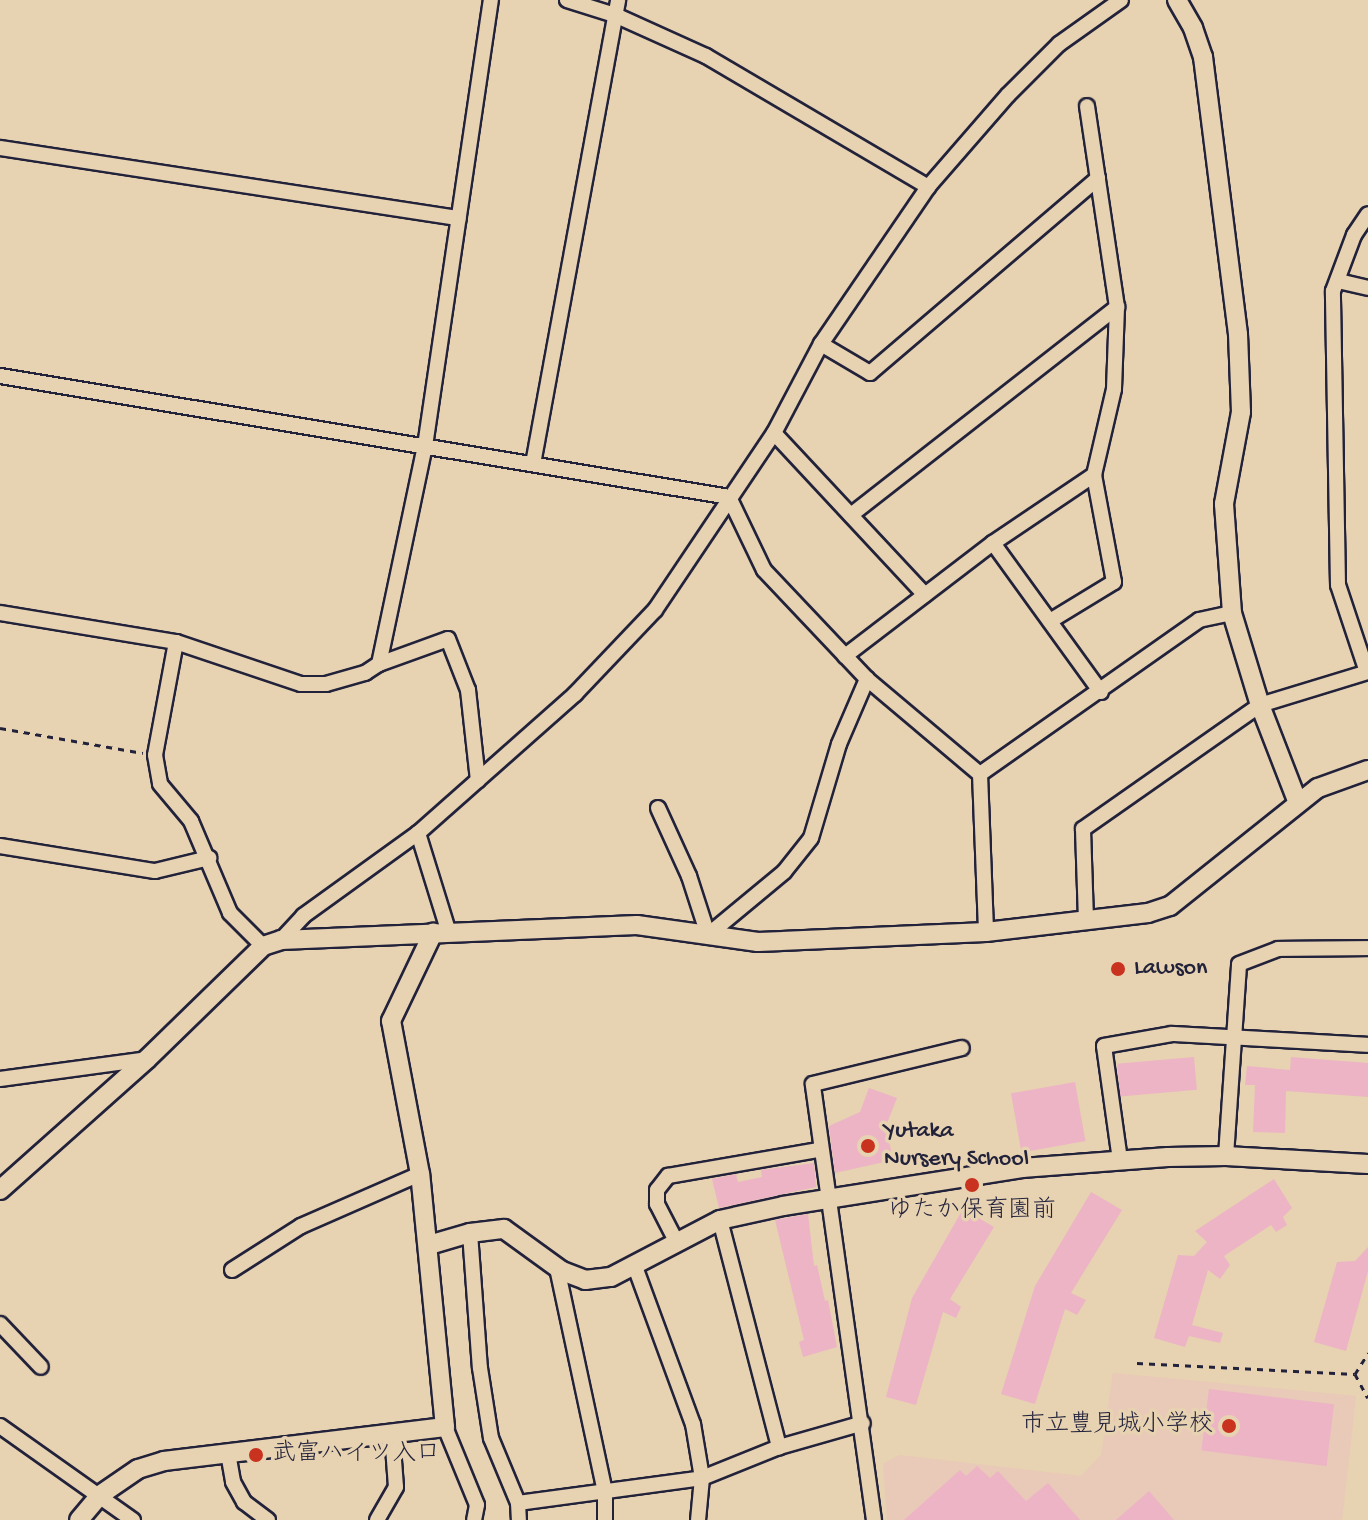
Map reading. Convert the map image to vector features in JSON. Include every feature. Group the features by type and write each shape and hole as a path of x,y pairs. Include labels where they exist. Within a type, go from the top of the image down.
{"street":[{"path":"379,664 425,446 491,0"},
{"path":"567,0 616,8 706,56 928,187"},
{"path":"281,940 303,916 418,833 575,694 655,610 774,433 821,344 928,187 1008,95 1059,44 1121,0"},
{"path":"1177,0 1193,28 1203,57 1238,334 1241,412 1224,504 1232,613 1260,705 1298,803"},
{"path":"533,464 616,8"},
{"path":"1050,621 1114,582 1094,475 1114,389 1117,307 1087,106"},
{"path":"0,148 459,218"},
{"path":"821,344 870,373 1098,178"},
{"path":"1086,920 1083,829 1260,705 1367,672 1338,585 1333,291 1354,235 1368,214"},
{"path":"1338,281 1368,288"},
{"path":"851,515 1117,307"},
{"path":"0,376 729,497"},
{"path":"774,433 925,595"},
{"path":"845,656 993,543 1094,475"},
{"path":"729,497 764,570 867,679 980,774 986,932"},
{"path":"993,543 1101,692"},
{"path":"0,613 176,642 301,684 326,684 365,673 379,664 448,639 468,690 478,780"},
{"path":"980,774 1101,692 1199,620 1232,613"},
{"path":"176,642 155,755 160,784 191,821 230,913 263,946"},
{"path":"708,935 784,872 811,838 839,744 867,679"},
{"path":"0,1190 147,1059 263,946 281,940 637,925 758,942 986,932 1148,913 1170,906 1318,788 1368,770"},
{"path":"658,808 689,876 708,935"},
{"path":"418,833 441,933 391,1021 420,1174 445,1427 477,1505 474,1520"},
{"path":"0,846 155,871 209,858"},
{"path":"1226,1156 1239,964 1278,949 1368,948"},
{"path":"1120,1160 1104,1046 1172,1034 1368,1045"},
{"path":"874,1520 863,1423 819,1150 813,1084 962,1048"},
{"path":"0,1079 147,1059"},
{"path":"676,1241 657,1204 657,1190 668,1176 819,1150"},
{"path":"429,1245 470,1233 504,1229 557,1268 585,1280 611,1277 720,1220 1022,1168 1226,1156 1368,1164"},
{"path":"232,1270 301,1226 420,1174"},
{"path":"720,1220 779,1447"},
{"path":"470,1233 480,1368 491,1438 518,1503 519,1520"},
{"path":"634,1264 693,1424 702,1478 698,1520"},
{"path":"557,1268 605,1492 605,1520"},
{"path":"0,1324 41,1367"},
{"path":"518,1503 702,1478 779,1447 863,1423"},
{"path":"0,1426 133,1520"},
{"path":"79,1520 100,1495 138,1469 164,1461 445,1427"},
{"path":"377,1520 396,1487 392,1434"},
{"path":"228,1453 233,1482 244,1502 268,1520"}],"path":[{"path":"0,728 155,755"},
{"path":"1355,1374 1368,1353"},
{"path":"1137,1363 1355,1374"},
{"path":"1355,1374 1368,1398"}],"shaded area":[{"name":"市立豊見城小学校","path":"1113,1373 1356,1396 1342,1520 887,1520 883,1464 899,1455 1081,1476 1101,1455"}],"building":[{"path":"1194,1057 1197,1090 1120,1097 1117,1064"},
{"path":"1291,1057 1368,1063 1368,1097 1286,1091 1285,1133 1253,1132 1255,1085 1245,1085 1247,1066 1290,1070"},
{"path":"1075,1082 1085,1141 1021,1152 1011,1093"},
{"path":"869,1088 897,1098 886,1126 893,1160 835,1173 829,1126 860,1112"},
{"path":"814,1163 816,1187 719,1208 712,1179 736,1174 738,1182 762,1177 761,1170"},
{"path":"1274,1179 1292,1208 1283,1217 1287,1225 1276,1232 1271,1225 1224,1256 1230,1265 1220,1279 1208,1270 1192,1325 1223,1333 1220,1343 1189,1336 1185,1347 1154,1338 1178,1255 1194,1256 1207,1242 1195,1231"},
{"path":"1091,1192 1122,1210 1071,1293 1086,1300 1077,1315 1065,1309 1035,1404 1001,1394 1035,1286"},
{"path":"963,1209 994,1227 950,1299 961,1307 956,1318 943,1312 916,1405 886,1397 912,1298"},
{"path":"808,1214 814,1266 817,1265 825,1301 828,1300 837,1347 803,1357 799,1342 804,1340 775,1220"},
{"path":"1368,1247 1368,1271 1346,1351 1314,1342 1337,1262 1355,1261"},
{"path":"1209,1389 1334,1404 1327,1466 1201,1451"},
{"path":"977,1466 990,1478 998,1471 1026,1501 1048,1483 1080,1520 904,1520 960,1470 966,1476"},
{"path":"1149,1491 1174,1520 1116,1520"}],"place":[{"name":"Lawson","path":"1118,969"},
{"name":"Yutaka Nursery School","path":"868,1146"},
{"name":"ゆたか保育園前","path":"972,1185"},
{"name":"市立豊見城小学校","path":"1229,1426"},
{"name":"武富ハイツ入口","path":"256,1455"}]}
